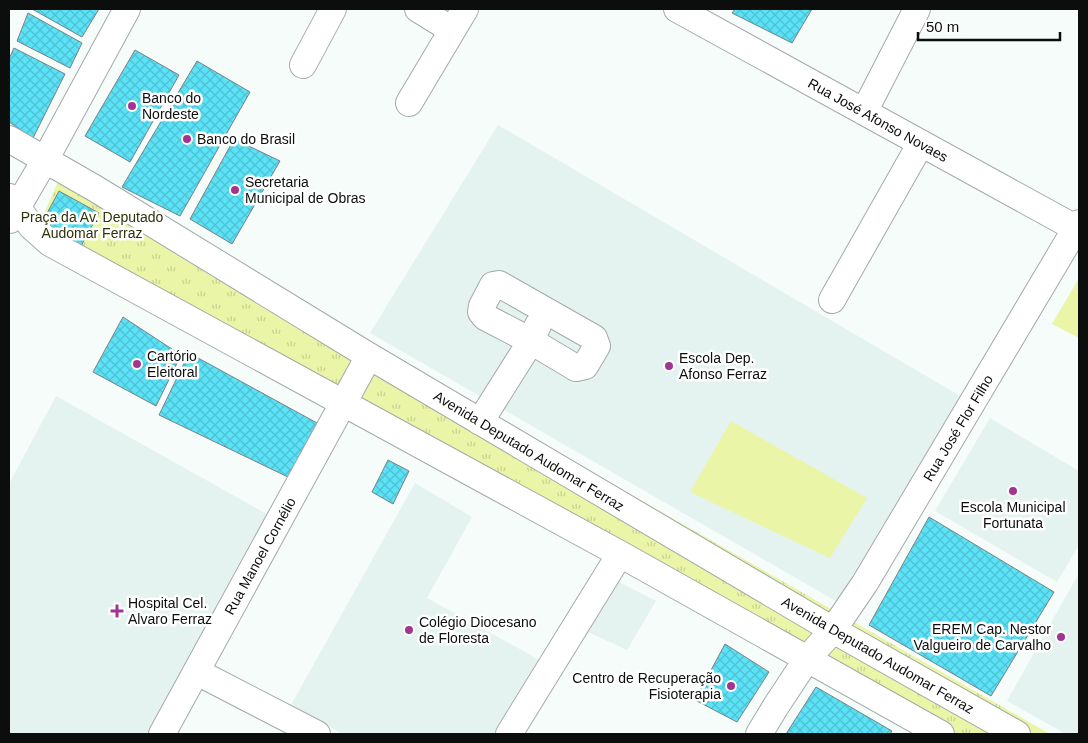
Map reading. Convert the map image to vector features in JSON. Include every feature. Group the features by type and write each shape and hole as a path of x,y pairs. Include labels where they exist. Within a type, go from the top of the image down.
{"street":[{"path":"127,9 45,160 31,184 12,209 32,227 50,243 620,554 941,734"},
{"path":"303,65 333,9"},
{"path":"409,103 458,19 418,9"},
{"name":"Rua José Afonso Novaes","path":"676,9 716,18 864,112 1078,227"},
{"path":"864,112 917,9"},
{"name":"Avenida Deputado Audomar Ferraz","path":"9,139 104,194 480,422 833,630 1017,734"},
{"path":"832,300 921,143"},
{"name":"Rua José Flor Filho","path":"760,734 807,659 833,630 865,583 1078,227"},
{"path":"499,284 545,311 594,338 597,346 585,366 576,368 485,317 481,312 482,306 493,285 499,284"},
{"path":"480,422 530,341 545,311"},
{"name":"Rua Manoel Cornélio","path":"162,734 344,405 369,356"},
{"path":"509,734 620,554"},
{"path":"197,672 317,734"}],"shaded area":[{"name":"Escola Dep. Afonso Ferraz","path":"498,125 967,400 843,605 370,333"},
{"name":"Hospital Cel. Alvaro Ferraz","path":"56,396 281,522 151,734 9,734 9,484"},
{"name":"Escola Municipal Fortunata","path":"990,418 1079,471 1079,545 1057,582 935,511"},
{"name":"Colégio Diocesano de Floresta","path":"415,483 472,517 427,598 545,663 505,734 343,734 291,705"},
{"name":"EREM Cap. Nestor Valgueiro de Carvalho","path":"1079,573 1079,734 1066,734 1007,701"},
{"path":"617,581 656,601 627,650 588,632"}],"green space":[{"name":"Praça da Av. Deputado Audomar Ferraz","path":"63,170 1050,734 928,734 36,232"},
{"path":"1079,278 1079,338 1052,324"},
{"path":"731,421 867,498 830,558 690,492"}],"building":[{"path":"32,9 99,9 82,37"},
{"path":"735,9 812,9 792,43 732,13"},
{"path":"28,13 82,43 70,68 17,41"},
{"path":"14,48 65,74 33,138 9,122 9,59"},
{"name":"Banco do Nordeste","path":"135,50 179,75 130,162 85,136"},
{"name":"Banco do Brasil","path":"197,61 250,92 180,216 122,187"},
{"name":"Secretaria Municipal de Obras","path":"234,139 280,161 232,244 190,219"},
{"path":"59,191 99,213 80,248 40,226"},
{"name":"Cartório Eleitoral","path":"123,317 181,355 156,406 93,372"},
{"path":"189,353 317,423 288,477 159,415"},
{"path":"388,460 409,471 393,504 372,492"},
{"path":"929,517 1054,592 991,696 869,625"},
{"name":"Centro de Recuperação Fisioterapia","path":"725,644 769,672 737,722 695,700"},
{"path":"816,687 892,731 890,734 786,734"}],"place":[{"name":"Banco do Nordeste","path":"132,106"},
{"name":"Banco do Brasil","path":"187,139"},
{"name":"Secretaria Municipal de Obras","path":"235,190"},
{"name":"Cartório Eleitoral","path":"137,364"},
{"name":"Escola Dep. Afonso Ferraz","path":"669,366"},
{"name":"Escola Municipal Fortunata","path":"1013,491"},
{"name":"Hospital Cel. Alvaro Ferraz","path":"117,611"},
{"name":"Colégio Diocesano de Floresta","path":"409,630"},
{"name":"EREM Cap. Nestor Valgueiro de Carvalho","path":"1061,637"},
{"name":"Centro de Recuperação Fisioterapia","path":"731,686"}]}
